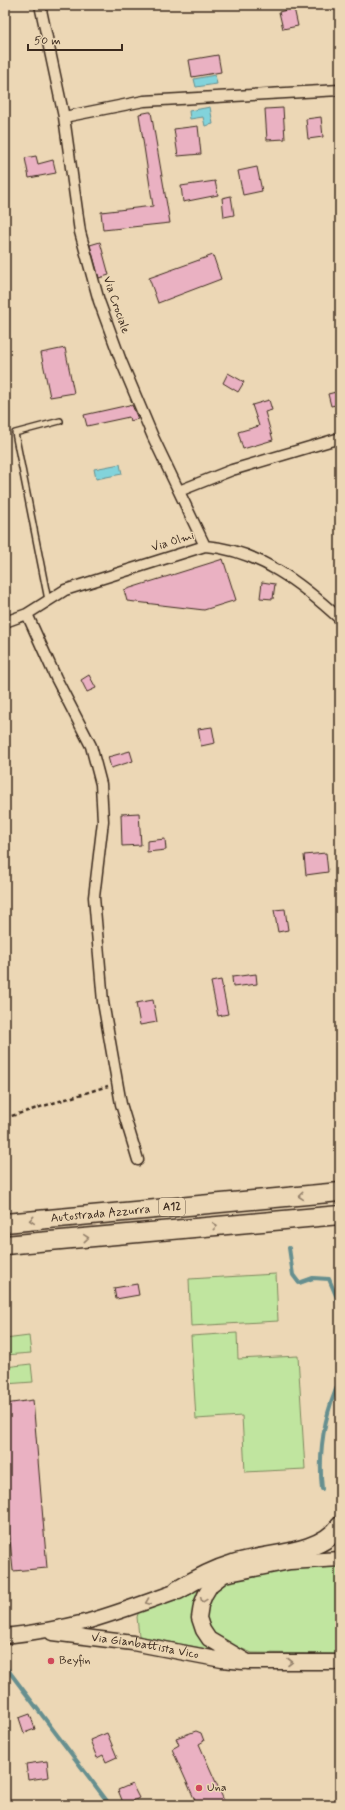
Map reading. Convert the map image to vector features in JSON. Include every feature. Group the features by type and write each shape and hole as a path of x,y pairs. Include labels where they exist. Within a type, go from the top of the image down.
{"highway":[{"name":"Autostrada Azzurra","path":"5,1223 340,1192"},
{"name":"Autostrada Azzurra","path":"5,1245 340,1216"},
{"path":"178,1590 211,1571 234,1563 307,1547 323,1541 331,1536 340,1526"},
{"path":"290,1562 333,1546 340,1540"}],"main road":[{"name":"Via Gianbattista Vico","path":"5,1636 42,1632 89,1621 139,1605 224,1574 290,1562 340,1559"},
{"path":"224,1574 211,1585 205,1595 201,1605 199,1618 203,1630 209,1639 248,1662"},
{"name":"Via Gianbattista Vico","path":"42,1632 133,1643 222,1660 248,1662 340,1662"}],"street":[{"name":"Via Crociale","path":"40,5 64,117 80,232 99,302 124,368 153,437 205,546"},
{"path":"64,117 144,101 340,90"},
{"path":"179,491 232,470 340,438"},
{"name":"Via Olmi","path":"5,622 27,614 65,590 205,546 220,547 256,559 295,580 313,594 340,619"},
{"path":"27,614 56,678 91,746 101,784 103,821 94,897 103,1002 116,1083 138,1160"}],"lane":[{"path":"48,600 15,433 60,421"}],"path":[{"path":"5,1118 116,1083"}],"green space":[{"path":"276,1274 278,1321 191,1326 189,1279"},
{"path":"237,1333 238,1359 298,1356 305,1469 245,1472 242,1416 196,1419 191,1336"},
{"path":"29,1336 31,1353 5,1355 5,1339"},
{"path":"31,1364 33,1382 5,1384 5,1367"},
{"path":"340,1564 340,1654 252,1653 216,1638 210,1631 205,1619 205,1610 215,1589 226,1581 302,1567"},
{"path":"212,1580 198,1602 218,1651 139,1636 137,1617 139,1611"}],"water":[{"path":"215,75 217,84 196,87 194,79"},
{"path":"210,107 213,124 205,126 203,117 190,119 189,111"},
{"path":"120,464 122,474 96,479 94,469"}],"building":[{"path":"294,8 298,26 283,29 279,12"},
{"path":"218,55 221,72 192,77 189,60"},
{"path":"283,108 285,139 267,140 265,109"},
{"path":"151,112 170,223 103,230 101,212 153,206 139,114"},
{"path":"321,117 323,137 308,139 306,119"},
{"path":"198,126 201,154 178,156 174,129"},
{"path":"36,156 38,164 53,160 56,173 29,178 25,158"},
{"path":"257,167 262,191 243,195 238,171"},
{"path":"215,181 218,195 183,202 181,186"},
{"path":"231,196 234,215 224,217 222,198"},
{"path":"100,242 109,275 99,278 90,245"},
{"path":"213,255 221,279 158,303 149,278"},
{"path":"65,348 74,393 50,397 41,353"},
{"path":"228,373 244,382 238,392 223,383"},
{"path":"340,391 340,404 331,406 328,394"},
{"path":"269,400 272,410 265,412 273,440 243,449 238,432 259,426 252,405"},
{"path":"132,405 138,419 130,421 129,417 87,426 84,415"},
{"path":"223,559 236,600 204,610 127,601 124,590"},
{"path":"262,582 275,584 273,599 260,598"},
{"path":"89,675 96,688 87,692 81,680"},
{"path":"212,727 215,743 201,746 198,729"},
{"path":"130,751 133,761 111,768 108,757"},
{"path":"139,813 141,845 122,846 121,814"},
{"path":"165,839 166,850 147,852 147,841"},
{"path":"326,853 328,872 306,875 304,855"},
{"path":"285,909 288,930 278,932 274,910"},
{"path":"256,974 257,984 233,987 232,977"},
{"path":"221,980 228,1014 218,1016 211,982"},
{"path":"153,1000 157,1022 140,1025 136,1003"},
{"path":"137,1284 139,1295 116,1299 114,1288"},
{"path":"33,1400 47,1568 13,1571 5,1486 5,1404"},
{"path":"30,1714 35,1729 24,1733 19,1718"},
{"path":"196,1731 201,1733 204,1741 199,1744 226,1805 197,1805 172,1749 179,1745 176,1738"},
{"path":"107,1733 117,1757 106,1762 103,1755 97,1758 90,1740"},
{"path":"47,1761 49,1777 28,1780 26,1764"},
{"path":"132,1784 139,1798 133,1801 135,1805 124,1805 118,1790"}],"waterway":[{"path":"289,1248 293,1275 299,1283 313,1278 329,1279 340,1305"},
{"path":"322,1489 321,1461 326,1420 334,1393 340,1380"},
{"path":"5,1666 110,1805"}],"place":[{"name":"Beyfin","path":"51,1661"},
{"name":"Una","path":"199,1788"}]}
